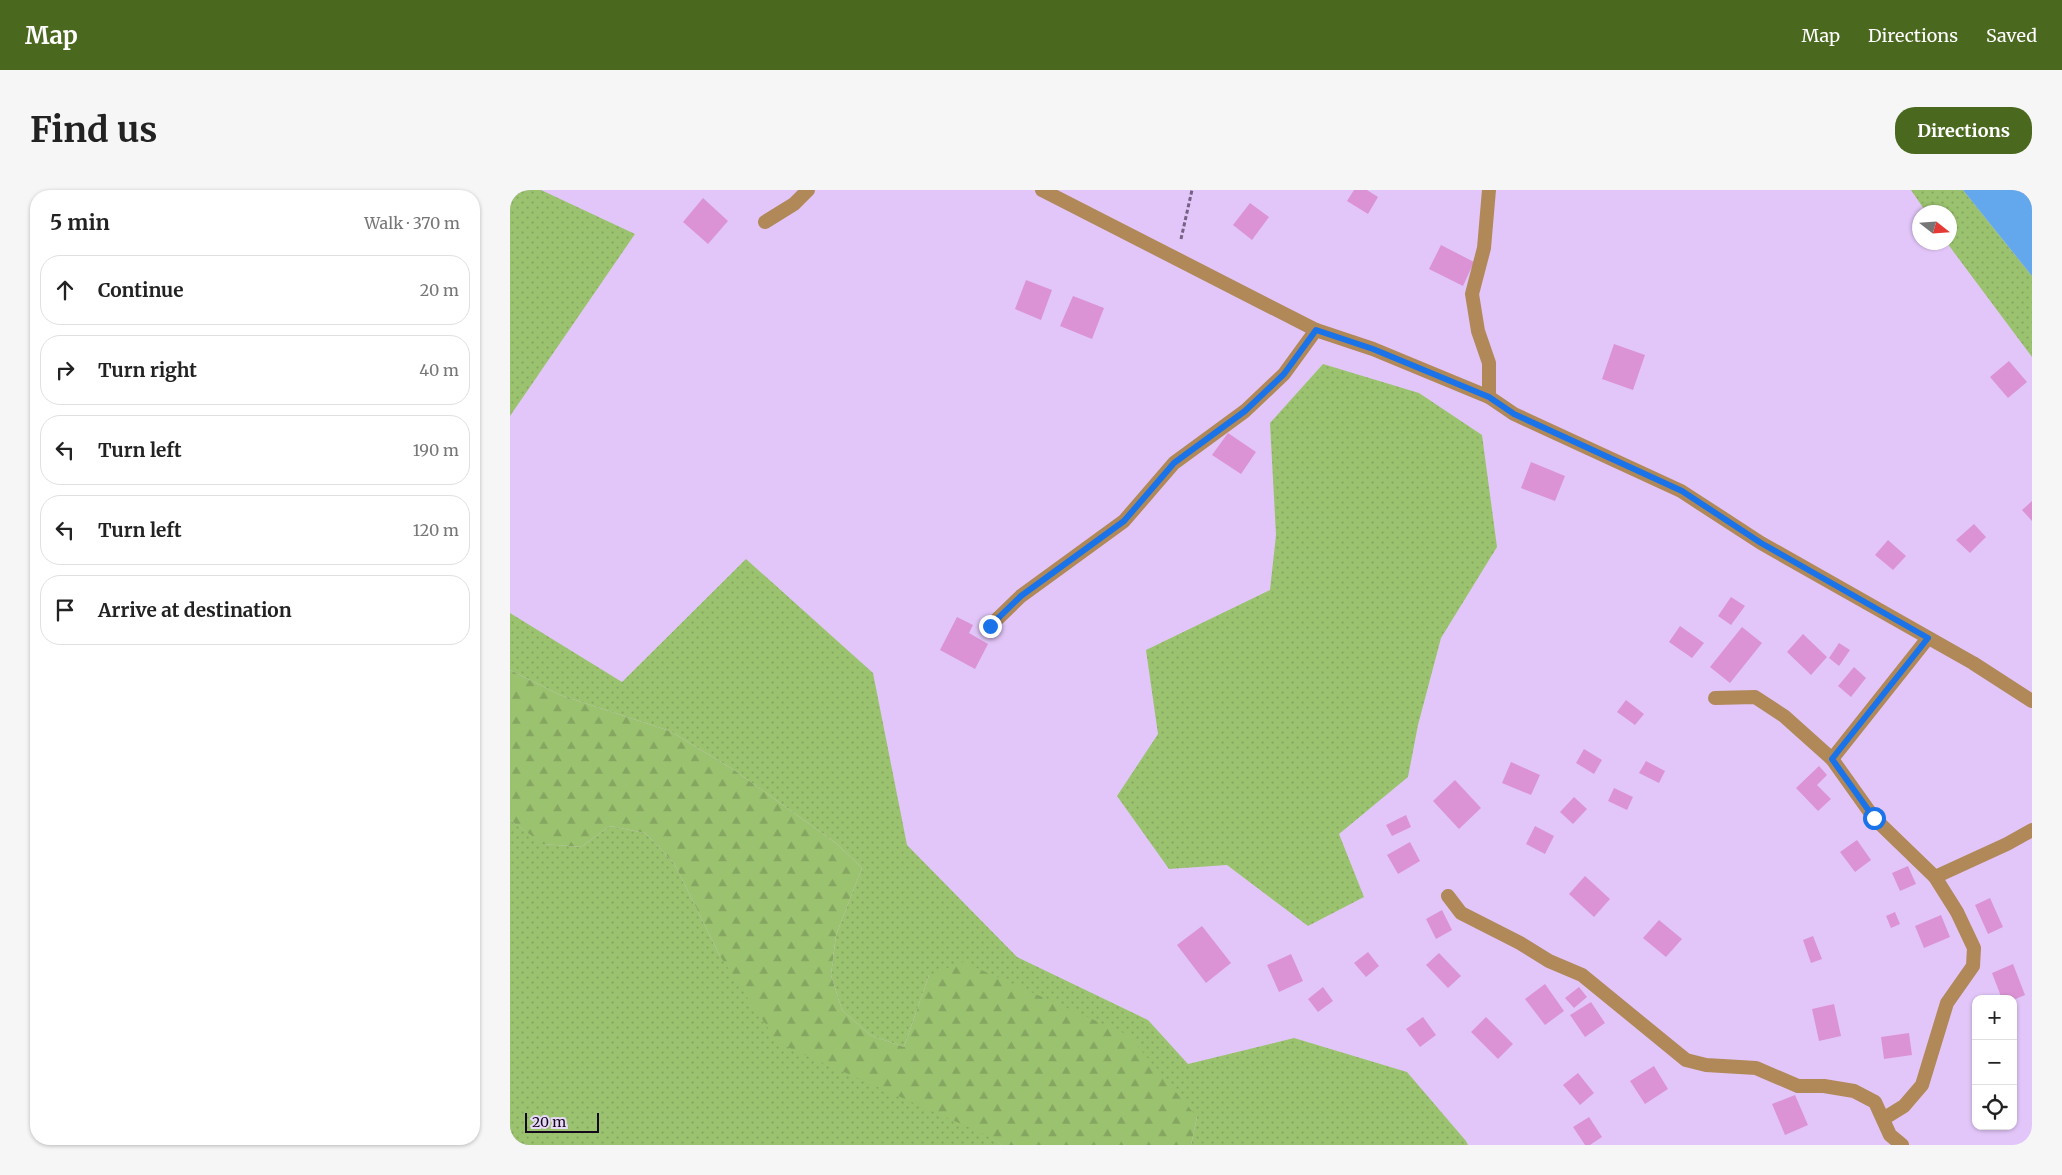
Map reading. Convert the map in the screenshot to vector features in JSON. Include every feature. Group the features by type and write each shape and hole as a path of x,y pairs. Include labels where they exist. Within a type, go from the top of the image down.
{"street":[{"path":"765,222 794,204 808,190"},
{"path":"1042,190 1316,330 1373,349 1489,397 1514,414 1682,491 1761,543 1973,663 2032,701"},
{"path":"1488,190 1484,248 1472,294 1478,331 1489,363 1489,397"},
{"path":"990,626 1021,596 1124,521 1174,463 1245,411 1284,374 1316,330"},
{"path":"1832,759 1928,638"},
{"path":"1714,698 1755,697 1784,716 1832,759 1874,818 1935,877 1957,912 1974,948 1973,966 1947,1003 1922,1085 1904,1106 1883,1119"},
{"path":"1935,877 2007,844 2032,830"},
{"path":"1448,896 1461,913 1520,943 1549,961 1582,975 1686,1060 1706,1065 1756,1068 1798,1086 1824,1086 1854,1091 1875,1102 1890,1135 1902,1145"}],"path":[{"path":"1176,259 1192,190"}],"green space":[{"path":"510,190 541,190 635,234 510,416"},
{"path":"1911,190 1963,190 2032,276 2032,357 1952,250 1957,250 1957,205 1921,205"},
{"path":"1323,364 1419,393 1482,435 1497,547 1441,638 1418,725 1408,777 1339,834 1364,897 1308,926 1227,865 1169,869 1117,796 1158,734 1146,650 1270,590 1276,535 1270,423"},
{"path":"746,559 873,673 907,845 1017,957 1148,1020 1188,1064 1294,1038 1407,1072 1468,1145 1191,1145 1197,1117 929,975 904,1047 870,1035 842,1010 831,975 836,935 862,868 837,844 734,770 670,731 560,695 510,670 510,613 622,682"},
{"path":"510,670 560,695 670,731 734,770 837,844 862,868 836,935 831,975 842,1010 870,1035 904,1047 929,975 963,962 1128,1035 1197,1117 1191,1145 1002,1145 984,1134 778,1043 720,956 674,863 645,833 610,826 581,847 543,844 510,820"},
{"path":"510,820 544,844 581,847 610,826 645,833 674,863 720,956 1002,1145 510,1145"}],"water":[{"path":"1963,190 2032,190 2032,276"}],"building":[{"path":"1354,190 1367,190 1378,197 1368,214 1347,201"},
{"path":"703,198 728,221 708,244 683,222"},
{"path":"1250,203 1269,217 1252,240 1233,225"},
{"path":"1441,245 1474,262 1463,286 1429,269"},
{"path":"1026,280 1052,290 1041,320 1015,309"},
{"path":"1073,296 1104,308 1092,339 1060,326"},
{"path":"1614,344 1645,355 1633,390 1602,379"},
{"path":"2009,361 2027,382 2008,398 1990,377"},
{"path":"1228,433 1256,452 1241,474 1212,455"},
{"path":"1531,462 1565,476 1555,501 1521,488"},
{"path":"2032,501 2032,521 2022,510"},
{"path":"1974,524 1986,537 1970,553 1956,540"},
{"path":"1888,540 1906,556 1893,570 1875,555"},
{"path":"1731,597 1745,606 1731,625 1718,616"},
{"path":"957,617 973,625 969,633 988,644 975,669 940,650"},
{"path":"1680,626 1704,643 1692,658 1669,642"},
{"path":"1742,627 1762,643 1730,683 1710,667"},
{"path":"1803,634 1827,657 1811,675 1787,652"},
{"path":"1839,643 1850,650 1839,666 1829,658"},
{"path":"1854,667 1866,678 1851,697 1838,686"},
{"path":"1626,700 1644,714 1635,725 1617,712"},
{"path":"1584,749 1602,760 1594,774 1576,763"},
{"path":"1646,761 1665,771 1659,783 1639,773"},
{"path":"1511,762 1540,775 1531,795 1502,783"},
{"path":"1819,766 1827,775 1817,785 1831,799 1818,811 1796,788"},
{"path":"1455,780 1481,808 1459,829 1433,801"},
{"path":"1614,788 1633,797 1627,810 1608,801"},
{"path":"1574,797 1587,809 1573,824 1560,812"},
{"path":"1406,815 1411,827 1392,836 1386,825"},
{"path":"1535,826 1554,836 1545,854 1526,844"},
{"path":"1857,840 1871,860 1855,872 1840,852"},
{"path":"1410,842 1420,861 1398,874 1387,855"},
{"path":"1908,866 1916,884 1900,891 1892,873"},
{"path":"1585,876 1610,899 1594,917 1569,894"},
{"path":"1990,898 2003,927 1988,934 1975,905"},
{"path":"1442,910 1452,930 1436,939 1426,919"},
{"path":"1895,912 1900,924 1891,928 1886,916"},
{"path":"1941,915 1950,937 1924,948 1915,926"},
{"path":"1659,920 1682,939 1666,957 1643,938"},
{"path":"1202,926 1231,963 1206,983 1177,945"},
{"path":"1813,936 1822,959 1811,963 1803,940"},
{"path":"1368,952 1379,966 1366,977 1354,963"},
{"path":"1439,953 1461,976 1448,988 1426,965"},
{"path":"1291,954 1303,981 1279,992 1267,965"},
{"path":"2013,964 2025,995 2017,998 2017,995 2000,995 1992,973"},
{"path":"1545,984 1564,1011 1545,1025 1525,999"},
{"path":"1323,987 1333,1001 1318,1012 1308,999"},
{"path":"1579,987 1587,997 1574,1008 1565,998"},
{"path":"1591,1002 1605,1023 1585,1037 1570,1015"},
{"path":"1834,1004 1841,1036 1819,1041 1812,1009"},
{"path":"1423,1017 1436,1035 1420,1047 1406,1029"},
{"path":"1486,1017 1513,1044 1498,1059 1471,1032"},
{"path":"1909,1033 1912,1055 1884,1059 1881,1037"},
{"path":"1654,1066 1668,1089 1645,1104 1630,1081"},
{"path":"1578,1073 1594,1093 1580,1105 1563,1085"},
{"path":"1795,1095 1808,1125 1785,1135 1772,1104"},
{"path":"1589,1117 1602,1137 1590,1145 1585,1145 1573,1127"}],"route":[{"path":"990,626 1021,596 1124,521 1174,463 1245,411 1284,374 1316,330 1373,349 1489,397 1514,414 1682,491 1761,543 1928,638 1832,759 1874,818"}]}
